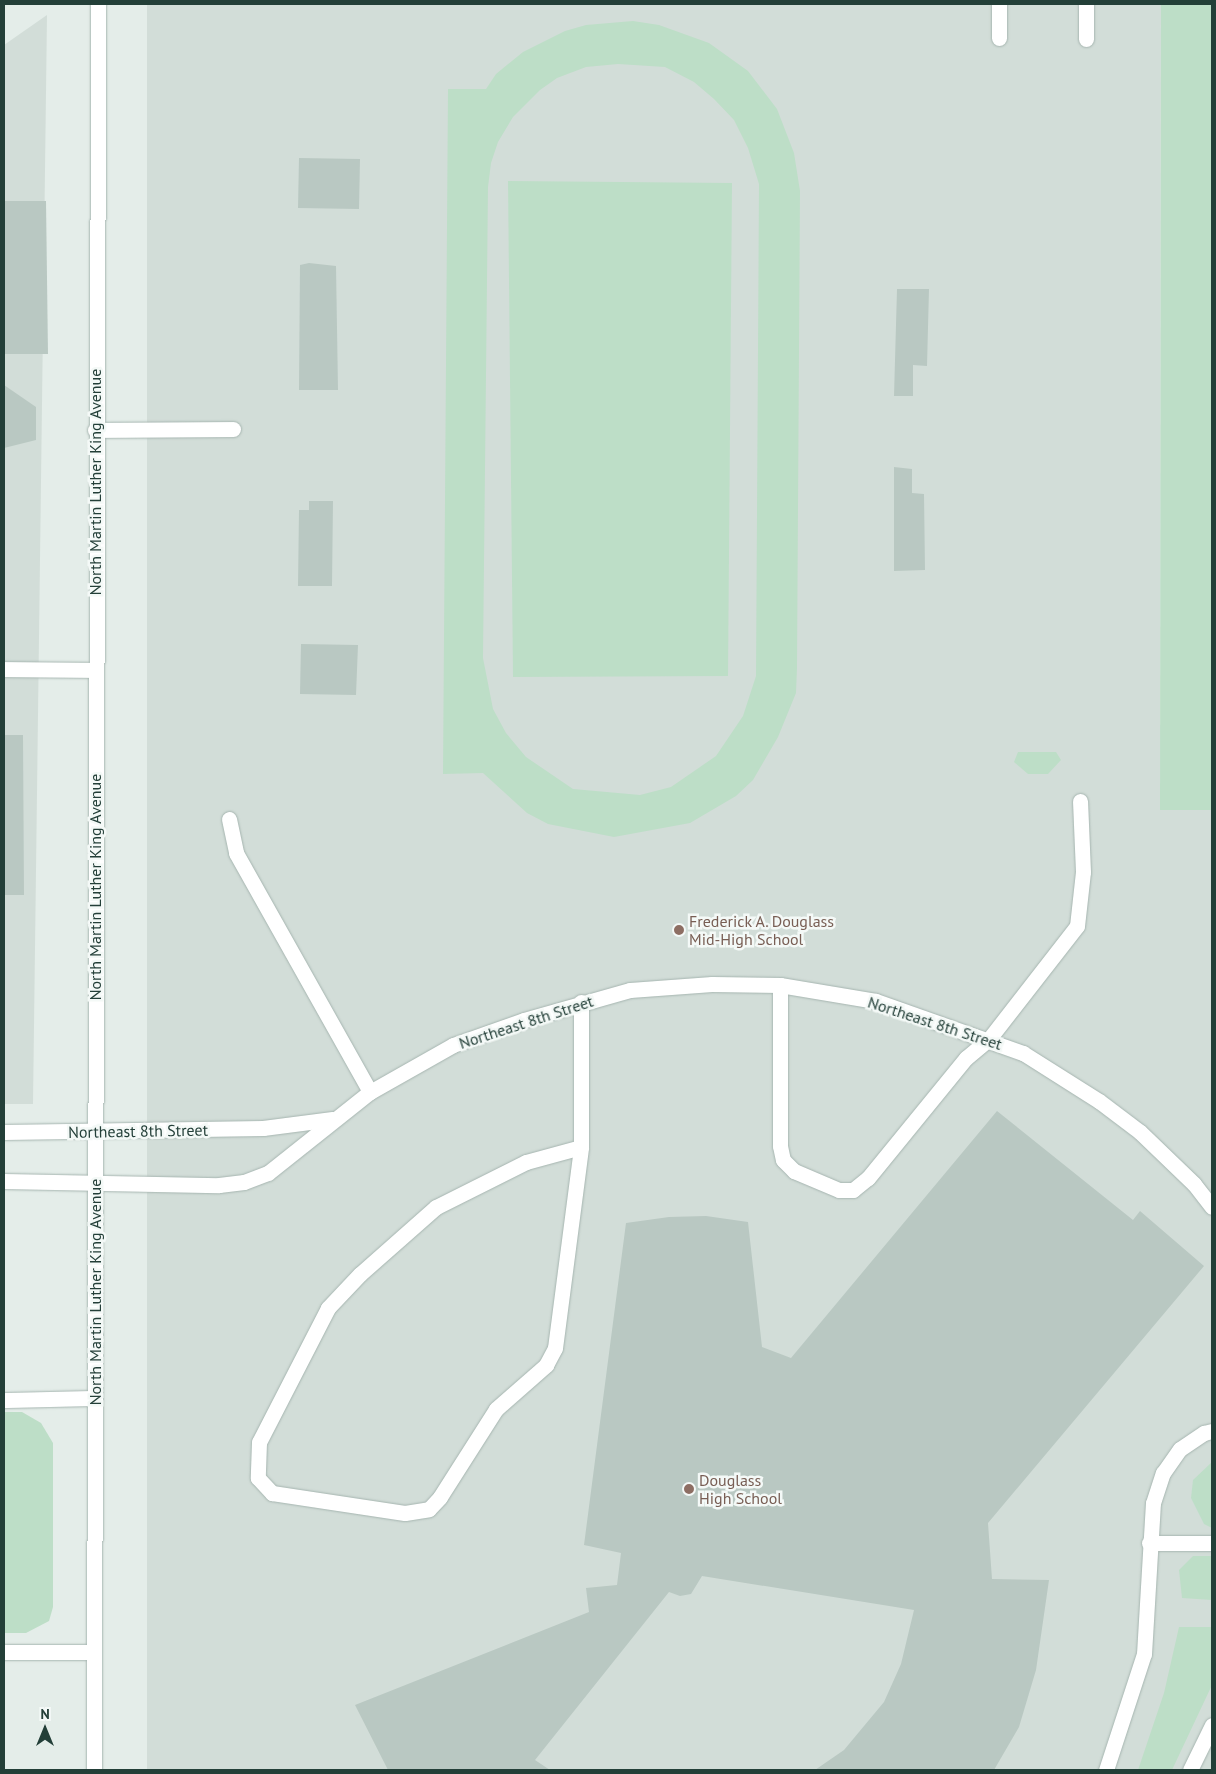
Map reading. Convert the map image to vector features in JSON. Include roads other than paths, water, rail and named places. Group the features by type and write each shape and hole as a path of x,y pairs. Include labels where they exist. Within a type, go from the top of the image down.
{"street":[{"name":"North Martin Luther King Avenue","path":"94,1770 96,1181 95,430 98,4"},
{"path":"999,4 999,38"},
{"path":"1086,4 1086,39"},
{"path":"95,430 233,429"},
{"path":"4,669 95,670"},
{"path":"780,986 780,1146 783,1160 794,1171 839,1190 853,1190 868,1178 966,1058 989,1039 1077,926 1083,872 1080,800"},
{"path":"229,819 236,853 370,1092"},
{"name":"Northeast 8th Street","path":"4,1181 96,1181 219,1185 244,1182 268,1173 332,1119 370,1092 453,1045 582,1002 630,990 712,984 780,986 876,1001 989,1039 1023,1053 1099,1101 1140,1132 1194,1184 1212,1207"},
{"path":"581,1147 526,1162 436,1207 360,1274 328,1308 259,1442 258,1478 272,1493 405,1513 429,1509 440,1497 496,1409 546,1365 555,1348 581,1147 582,1002"},
{"name":"Northeast 8th Street","path":"4,1132 263,1128 332,1119"},
{"path":"4,1400 95,1398"},
{"path":"1106,1770 1144,1654 1149,1543 1153,1503 1163,1473 1180,1449 1204,1433 1212,1431"},
{"path":"1149,1543 1212,1543"},
{"path":"4,1652 94,1652"},
{"path":"1190,1770 1212,1726"}],"place":[{"name":"Frederick A. Douglass Mid-High School","path":"679,930"},
{"name":"Douglass High School","path":"689,1489"}]}
